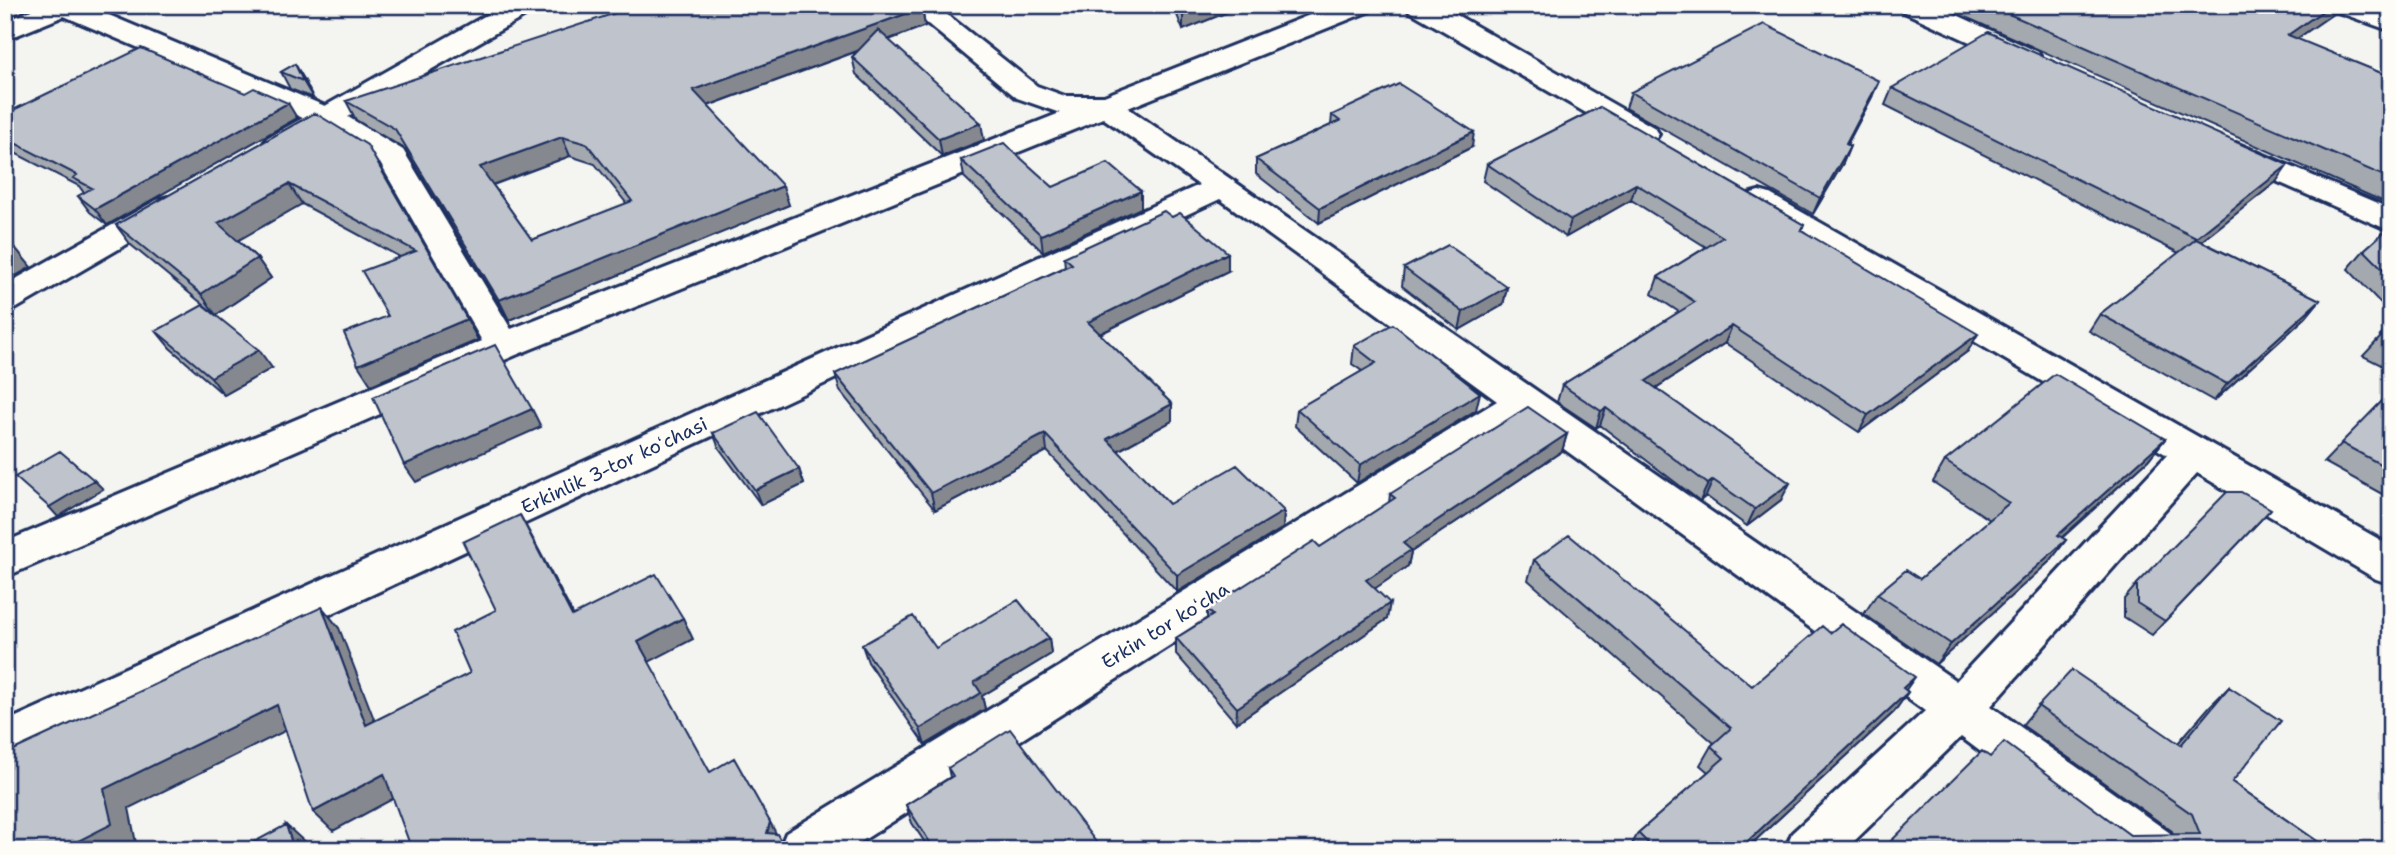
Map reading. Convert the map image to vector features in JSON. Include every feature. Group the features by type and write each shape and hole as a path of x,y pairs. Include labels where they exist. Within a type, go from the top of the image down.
{"street":[{"path":"5,32 64,5 326,117 392,157 503,346"},
{"path":"255,158 524,5"},
{"path":"918,5 1027,92 1062,105 1104,105 1526,401 2152,850"},
{"path":"5,560 503,346 1360,5"},
{"path":"1419,5 1674,152"},
{"path":"1912,5 2051,68"},
{"path":"2345,5 2391,23"},
{"path":"326,117 475,65"},
{"path":"2215,142 2391,222"},
{"name":"Erkinlik 3-tor koʻchasi","path":"5,745 1222,186"},
{"path":"1734,187 2391,567"},
{"path":"5,300 196,191"},
{"name":"Erkin tor koʻcha","path":"804,850 1526,401"},
{"path":"1810,850 1959,709 2194,452"}],"building":[{"path":"640,5 919,5 922,8 693,90 783,186 499,300 395,129 346,101","holes":["562,137 587,144 632,201 532,240 480,167"]},
{"path":"1179,5 1207,5 1183,15"},
{"path":"1988,5 2331,5 2288,35 2391,77 2391,179"},
{"path":"1764,24 1879,81 1846,144 1850,146 1820,198 1631,92"},
{"path":"878,30 981,123 939,139 852,57"},
{"path":"1988,32 2288,165 2196,238 1892,88"},
{"path":"141,48 245,93 254,88 288,103 95,209 78,196 92,188 73,178 77,175 5,138 5,114"},
{"path":"295,64 303,81 281,72"},
{"path":"1399,84 1474,132 1320,208 1256,159 1340,121 1332,115"},
{"path":"1600,107 1804,225 1801,230 1978,334 1868,415 1732,326 1646,381 1790,483 1755,509 1713,480 1708,484 1606,408 1601,411 1562,385 1695,302 1658,277 1723,237 1636,184 1571,220 1487,164"},
{"path":"315,113 367,145 467,319 358,365 344,333 388,316 362,271 416,251 289,184 218,223 257,258 201,294 116,225"},
{"path":"1004,143 1053,187 1108,163 1141,191 1041,235 961,160"},
{"path":"1164,211 1172,217 1180,213 1228,253 1088,322 1172,404 1107,439 1169,504 1237,465 1284,511 1177,575 1045,434 931,493 835,374 1072,264 1064,257"},
{"path":"2391,226 2391,277 2364,250"},
{"path":"2196,239 2320,300 2227,384 2100,314"},
{"path":"5,241 13,245 5,250"},
{"path":"1448,245 1507,287 1463,312 1404,268"},
{"path":"203,305 259,350 211,377 156,331"},
{"path":"1393,324 1480,393 1360,465 1297,409 1376,363 1354,346"},
{"path":"2391,326 2391,342 2380,336"},
{"path":"495,345 532,409 404,465 373,397"},
{"path":"2055,374 2165,439 2058,535 2066,540 1951,644 1877,594 1906,570 1920,579 2009,503 1945,461"},
{"path":"2391,392 2391,470 2341,443"},
{"path":"1528,407 1567,434 1403,543 1411,550 1366,580 1390,603 1237,708 1176,638 1213,615 1207,609 1314,541 1320,547 1395,498 1390,494"},
{"path":"758,412 799,469 755,490 713,433"},
{"path":"60,451 94,480 49,507 15,477"},
{"path":"2227,492 2241,492 2271,509 2165,621 2137,603 2137,584"},
{"path":"520,515 572,616 656,574 683,618 638,642 710,772 734,758 770,822 767,833 777,834 786,850 696,850 694,845 687,850 412,850 384,774 313,812 277,705 104,789 112,824 68,846 68,850 5,850 5,754 322,607 366,725 470,673 452,632 496,610 463,542"},
{"path":"1569,535 1752,686 1822,626 1830,633 1841,624 1915,677 1903,688 1908,692 1738,850 1655,850 1638,833 1724,758 1711,746 1731,728 1534,560"},
{"path":"1018,600 1049,638 974,682 981,693 920,729 862,645 913,616 936,648"},
{"path":"2072,670 2181,745 2229,687 2281,721 2232,782 2330,850 1882,850 1982,751 1990,757 2004,742 2130,835 2200,834 2192,814 2038,706"},
{"path":"1010,729 1102,850 935,850 906,805 953,776 948,768"},
{"path":"286,825 294,850 239,850"}]}
